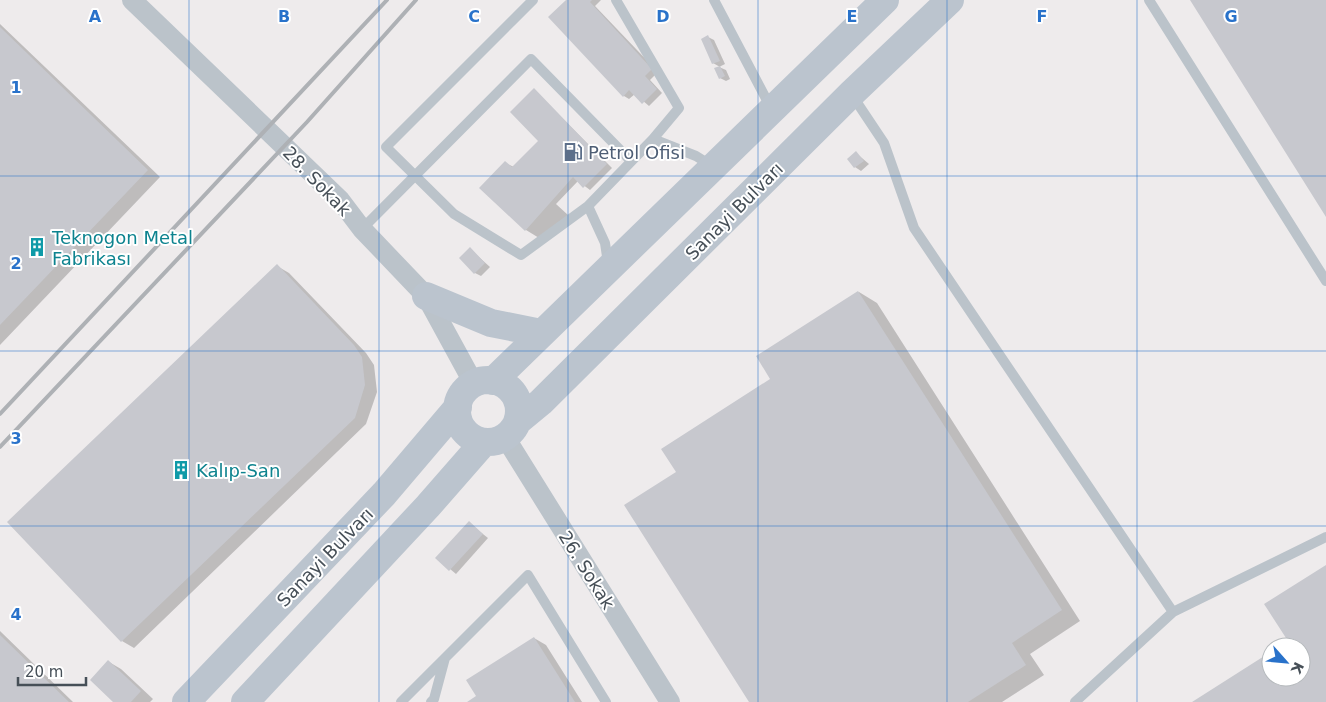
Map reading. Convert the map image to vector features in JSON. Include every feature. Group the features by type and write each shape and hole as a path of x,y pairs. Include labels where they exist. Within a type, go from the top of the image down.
{"main road":[{"path":"484,382 503,384 512,390 519,410 502,433 467,434 461,426 458,407 461,397 484,382 541,333 885,0"},
{"name":"Sanayi Bulvarı","path":"252,699 428,506 502,433 541,402 851,94 950,0"},
{"path":"426,296 491,324 541,333"},
{"name":"Sanayi Bulvarı","path":"186,702 384,494 458,407"}],"street":[{"name":"28. Sokak","path":"132,0 340,200 362,229 426,296 484,382"},
{"name":"26. Sokak","path":"502,433 670,702"}],"lane":[{"path":"533,0 386,147 454,214 521,255 588,206 653,139 679,108 616,0"},
{"path":"714,0 772,109"},
{"path":"1150,0 1326,281"},
{"path":"362,229 531,59 631,162"},
{"path":"851,94 884,143 914,228 1173,612"},
{"path":"653,139 696,156 713,166"},
{"path":"588,206 605,243 609,267"},
{"path":"1075,702 1173,612 1326,537"},
{"path":"401,702 528,575 606,702"},
{"path":"431,702 434,699 446,658"}],"building":[{"path":"566,0 592,0 590,2 652,69 645,76 657,89 642,104 629,90 623,97 548,17"},
{"path":"1190,0 1326,0 1326,217"},
{"name":"Teknogon Metal Fabrikası","path":"0,27 148,170 0,325"},
{"path":"708,35 720,61 712,64 701,39"},
{"path":"720,66 725,76 719,79 714,68"},
{"path":"534,88 607,164 583,188 573,177 525,231 479,188 505,161 512,167 538,141 510,112"},
{"path":"856,151 864,161 854,168 847,159"},
{"path":"470,247 485,263 474,274 459,258"},
{"name":"Kalıp-San","path":"277,264 354,345 362,357 365,385 355,418 121,642 7,522"},
{"path":"858,291 1062,610 1012,643 1026,665 968,702 749,702 624,505 676,472 661,449 770,379 756,356"},
{"path":"469,521 483,534 449,571 435,558"},
{"path":"1326,565 1326,702 1192,702 1261,658 1261,687 1311,687 1311,637 1285,637 1264,604"},
{"path":"0,635 69,702 0,702"},
{"path":"534,637 575,702 467,702 476,696 466,680"},
{"path":"108,660 141,691 131,702 113,702 90,680"}],"railway":[{"path":"0,414 387,0"},
{"path":"0,447 307,122 416,0"}],"place":[{"name":"Petrol Ofisi","path":"573,152"},
{"name":"Teknogon Metal Fabrikası","path":"37,247"},
{"name":"Kalıp-San","path":"181,470"}]}
